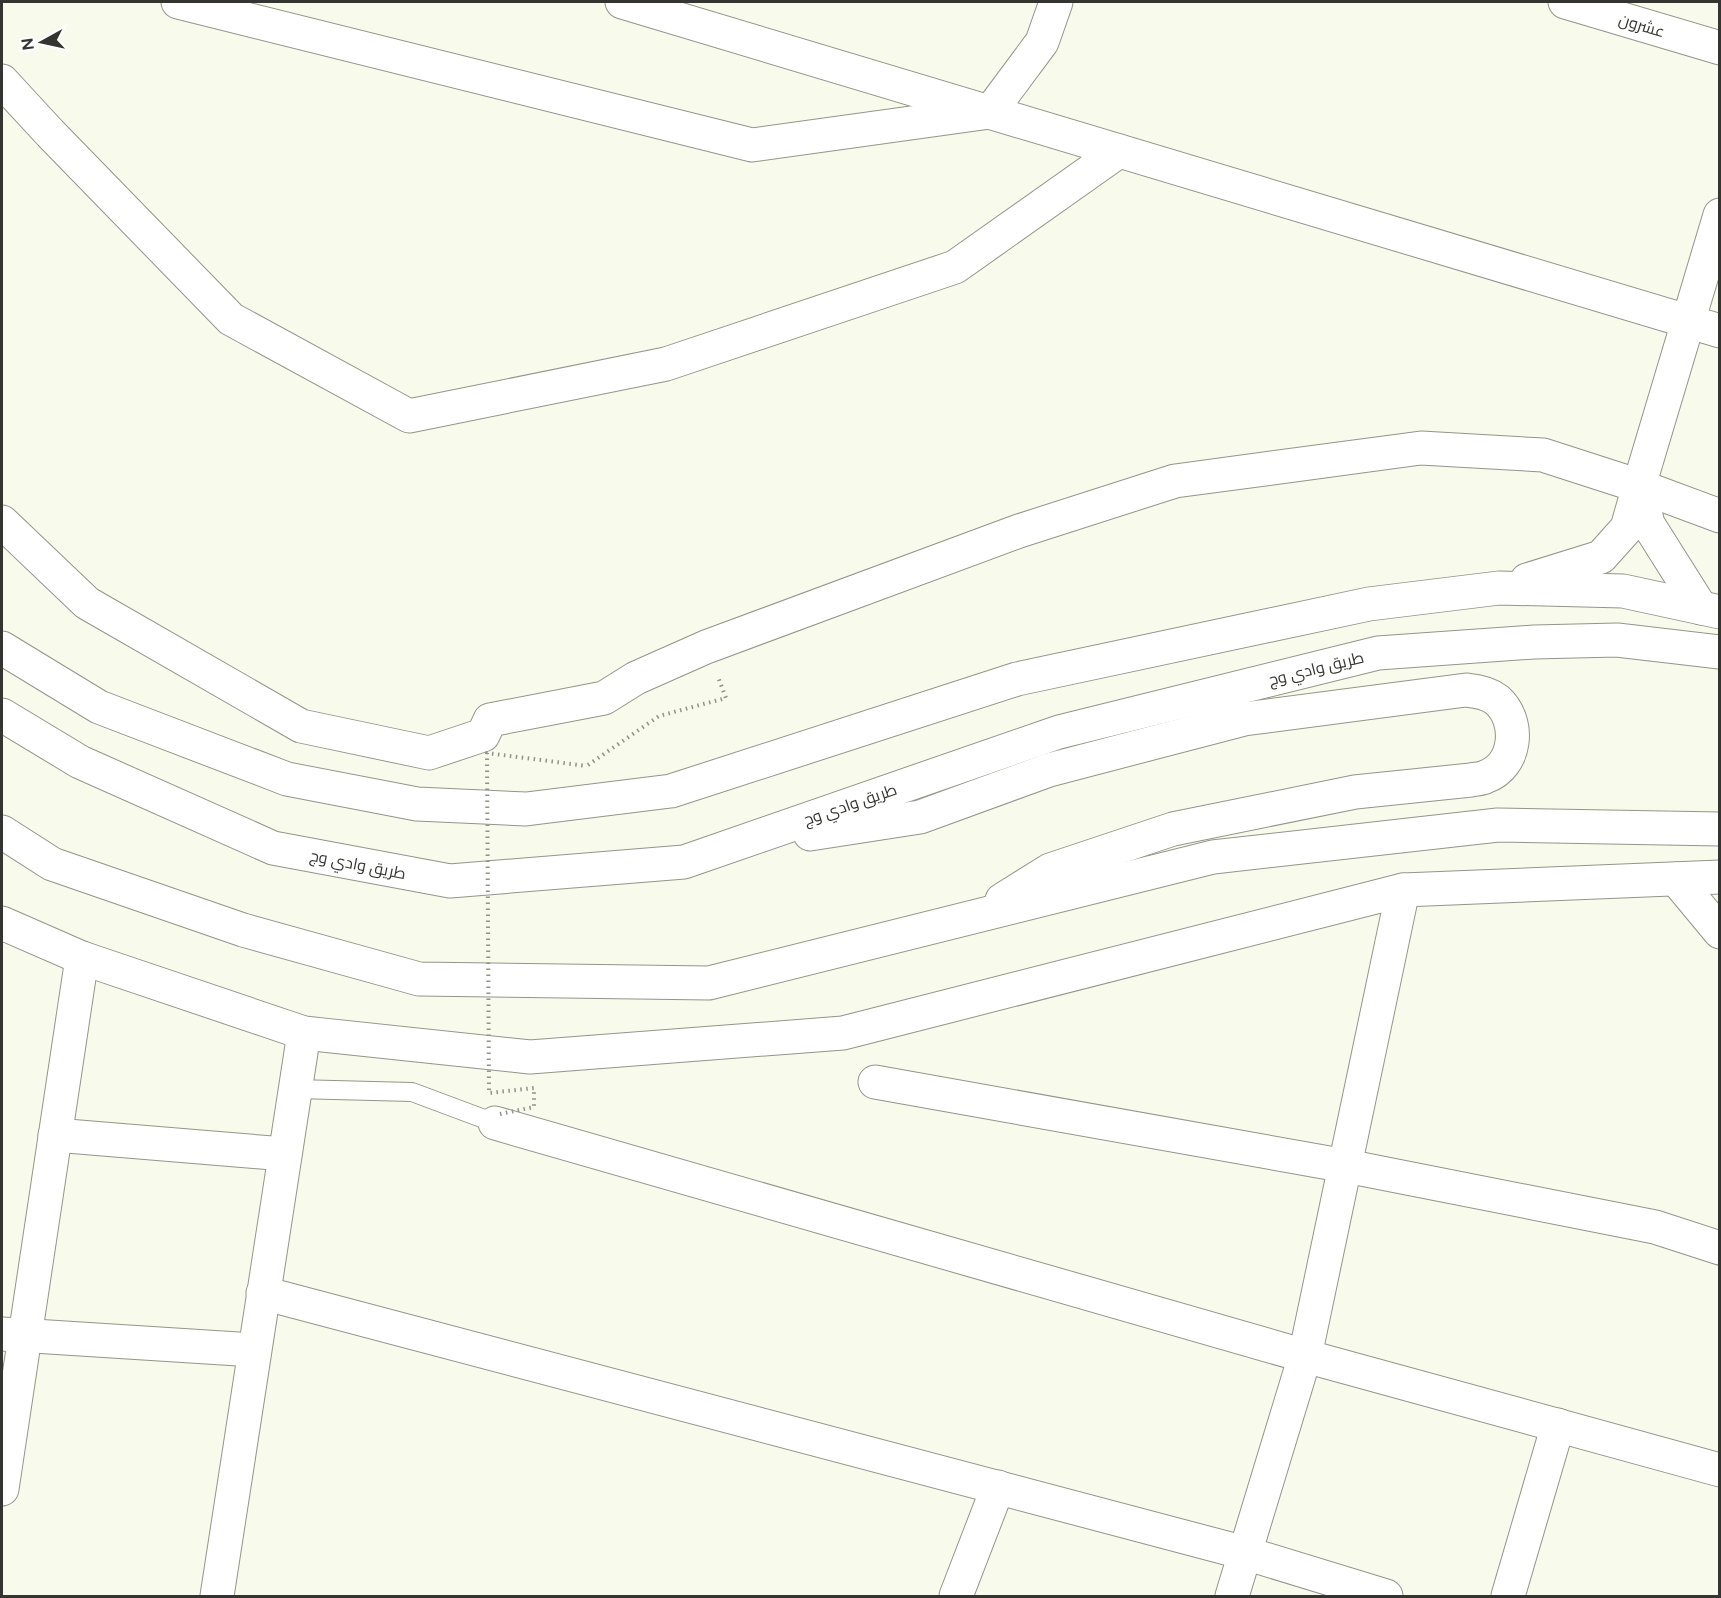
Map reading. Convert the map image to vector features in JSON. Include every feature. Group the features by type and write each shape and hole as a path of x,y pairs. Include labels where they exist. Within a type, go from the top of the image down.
{"street":[{"path":"178,2 752,145 990,112 1042,42 1056,2"},
{"path":"622,2 1719,331"},
{"name":"عشرون","path":"1565,2 1719,48"},
{"path":"2,81 231,318 409,416 666,364 955,267 1119,151"},
{"path":"1499,588 1601,557 1627,528 1719,215"},
{"path":"2,522 87,603 301,726 429,753 483,735 490,720 604,698 636,678 706,647 1019,531 1175,481 1421,448 1543,455 1639,486 1719,516"},
{"path":"1639,486 1648,524 1710,610"},
{"path":"2,648 99,707 287,779 417,804 526,809 670,791 1017,679 1369,604 1499,588 1623,591 1710,610"},
{"name":"طريق وادي وج","path":"2,715 80,762 273,848 450,881 684,862 1059,732 1378,652 1534,642 1617,640 1719,652"},
{"path":"728,846 920,817 1049,770 1244,719 1466,690 1481,692 1495,699 1506,710 1512,725 1513,740 1508,756 1499,768 1486,777 1355,792 1173,829 1050,870 977,916"},
{"path":"2,832 52,864 243,930 419,979 709,983 1213,857 1498,825 1719,829"},
{"path":"2,923 82,958 304,1033 530,1057 843,1033 1403,890 1719,877"},
{"path":"1676,879 1719,932"},
{"path":"1232,1596 1305,1356 1403,890"},
{"path":"2,1489 13,1335 55,1135 82,958"},
{"path":"217,1596 304,1033"},
{"path":"875,1082 1346,1166 1655,1227 1719,1248"},
{"path":"498,1119 1305,1356 1719,1470"},
{"path":"55,1135 285,1154"},
{"path":"263,1293 1245,1553 1386,1596"},
{"path":"13,1335 254,1350"},
{"path":"1508,1596 1558,1425"},
{"path":"956,1596 998,1487"}],"lane":[{"path":"295,1089 412,1092 498,1119"}],"path":[{"path":"498,1119 534,1107 534,1088 489,1093 487,753 587,766 659,716 726,698 706,647"}]}
